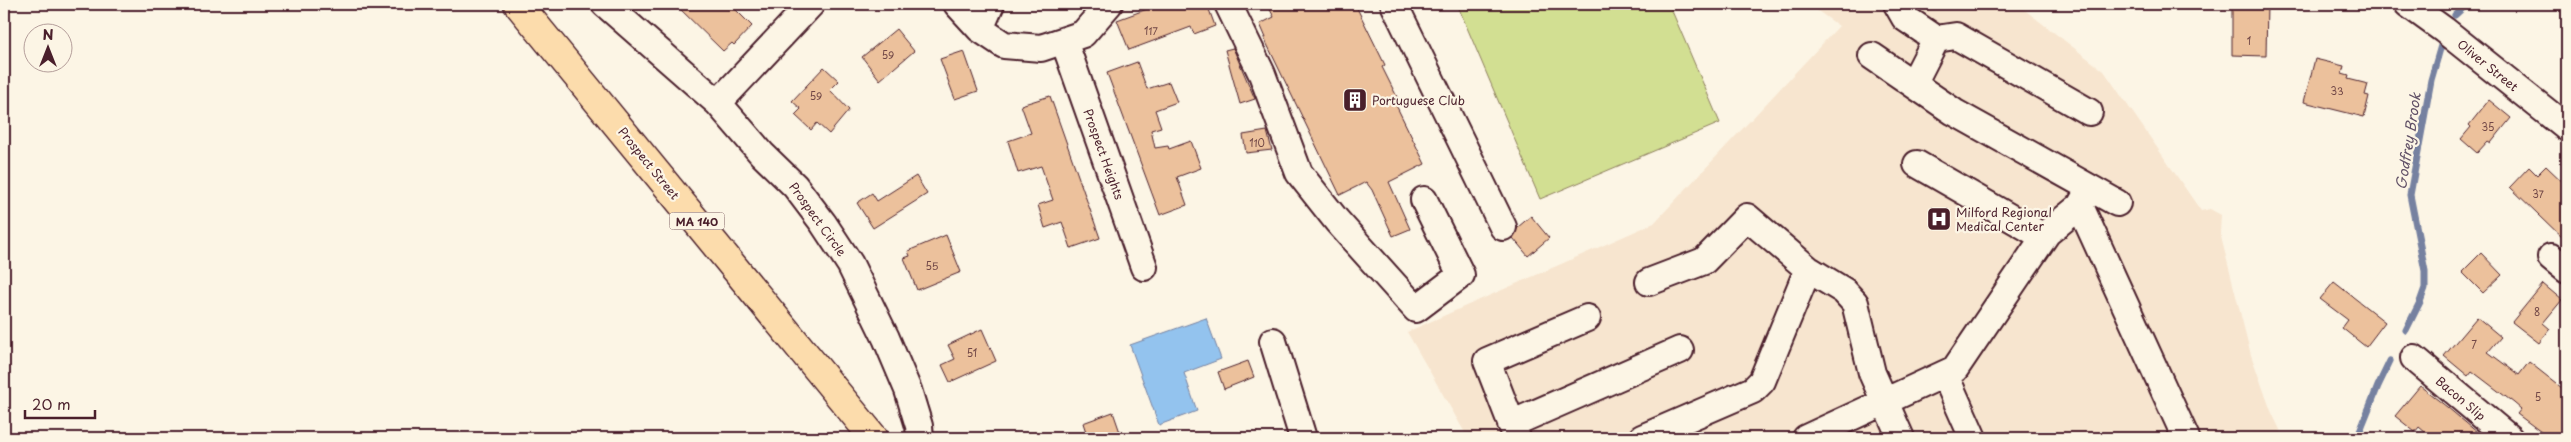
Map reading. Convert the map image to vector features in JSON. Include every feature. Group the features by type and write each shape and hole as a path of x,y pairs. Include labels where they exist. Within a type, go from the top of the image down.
{"main road":[{"name":"Prospect Street","path":"518,4 874,438"}],"street":[{"name":"Prospect Circle","path":"605,4 718,103 762,154 795,186 850,264 886,338 908,390 919,426 920,438"},
{"path":"718,103 811,4"},
{"path":"957,4 980,28 1004,45 1041,48 1083,34 1109,4"},
{"path":"980,28 991,4"},
{"path":"1228,4 1262,74 1299,172 1337,221 1416,309 1461,275 1424,200"},
{"path":"1394,4 1503,227"},
{"path":"1897,4 1904,18 1936,39 1956,36 2089,112"},
{"name":"Oliver Street","path":"2408,4 2444,30 2567,128"},
{"path":"1913,84 1936,39"},
{"name":"Prospect Heights","path":"1064,41 1144,267"},
{"path":"1872,56 2085,197 2117,203"},
{"path":"1917,164 2044,237"},
{"path":"1806,438 1955,369 2044,237 2085,197"},
{"path":"2085,197 2186,438"},
{"path":"1649,282 1704,261 1747,217 1808,268 1844,291 1855,303 1872,373 1901,438"},
{"path":"1642,438 1753,390 1762,381 1808,268"},
{"path":"1587,318 1487,361 1514,431 1680,350"},
{"path":"1273,341 1303,438"},
{"name":"Bacon Slip","path":"2414,358 2509,438"},
{"path":"1945,375 1973,438"}],"shaded area":[{"name":"Milford Regional Medical Center","path":"1808,4 2017,4 2104,71 2201,211 2210,209 2221,215 2220,233 2251,355 2271,411 2284,438 1468,438 1407,332 1654,223 1839,26"}],"green space":[{"path":"1457,4 1669,4 1720,123 1540,199"}],"water":[{"path":"1206,318 1221,359 1184,373 1197,411 1159,425 1130,345"}],"building":[{"path":"675,4 730,4 752,26 734,45 732,43 723,51"},
{"path":"1161,4 1207,4 1215,26 1194,34 1191,27 1129,50 1117,20"},
{"name":"Portuguese Club","path":"1267,4 1355,4 1385,65 1382,67 1398,99 1394,101 1425,164 1389,182 1410,229 1393,236 1372,190 1366,182 1340,195 1264,38 1266,38 1260,24 1274,17"},
{"path":"2232,4 2267,4 2266,56 2232,55"},
{"path":"896,29 914,51 880,80 862,57"},
{"path":"1233,48 1255,99 1240,104 1225,50"},
{"path":"964,51 978,91 955,99 940,59"},
{"path":"2315,59 2344,66 2342,74 2349,76 2348,79 2368,84 2365,95 2369,96 2364,117 2304,102"},
{"path":"1137,62 1147,89 1169,82 1177,102 1155,110 1161,127 1151,130 1155,148 1168,146 1169,149 1191,141 1201,168 1177,177 1187,205 1160,215 1107,73"},
{"path":"824,67 839,81 830,90 849,110 829,134 817,123 811,130 795,115 801,109 792,101"},
{"path":"1050,96 1100,238 1071,248 1062,222 1045,228 1038,205 1053,200 1041,166 1018,173 1008,141 1031,133 1021,105"},
{"path":"2489,100 2511,118 2491,143 2488,141 2477,153 2461,139 2471,127 2469,125"},
{"path":"1267,131 1272,150 1246,153 1243,135"},
{"path":"2546,166 2567,186 2567,242 2510,187 2529,167 2537,175"},
{"path":"916,176 927,194 873,228 857,203 872,193 877,201"},
{"path":"1531,216 1549,238 1528,256 1513,238 1518,227"},
{"path":"946,235 961,272 917,290 904,258 910,256 908,251"},
{"path":"2481,253 2502,275 2483,293 2462,272"},
{"path":"2334,282 2385,322 2366,347 2342,328 2348,320 2320,299"},
{"path":"2543,284 2562,300 2543,323 2550,329 2539,343 2512,322"},
{"path":"2477,317 2501,337 2488,352 2519,375 2529,362 2567,392 2567,438 2549,438 2517,414 2521,409 2514,403 2472,371 2468,376 2444,356"},
{"path":"982,329 996,361 950,382 942,365 955,359 948,345"},
{"path":"1248,361 1254,377 1224,389 1218,372"},
{"path":"2420,386 2484,438 2432,438 2419,427 2415,432 2395,416"},
{"path":"1113,412 1122,438 1088,438 1083,423"}],"waterway":[{"name":"Godfrey Brook","path":"2455,15 2467,4"},
{"name":"Godfrey Brook","path":"2406,330 2425,288 2425,271 2410,195 2431,80 2442,42"},
{"name":"Godfrey Brook","path":"2357,438 2390,361"}],"place":[{"name":"Portuguese Club","path":"1355,100"},
{"name":"Milford Regional Medical Center","path":"1939,219"}]}
